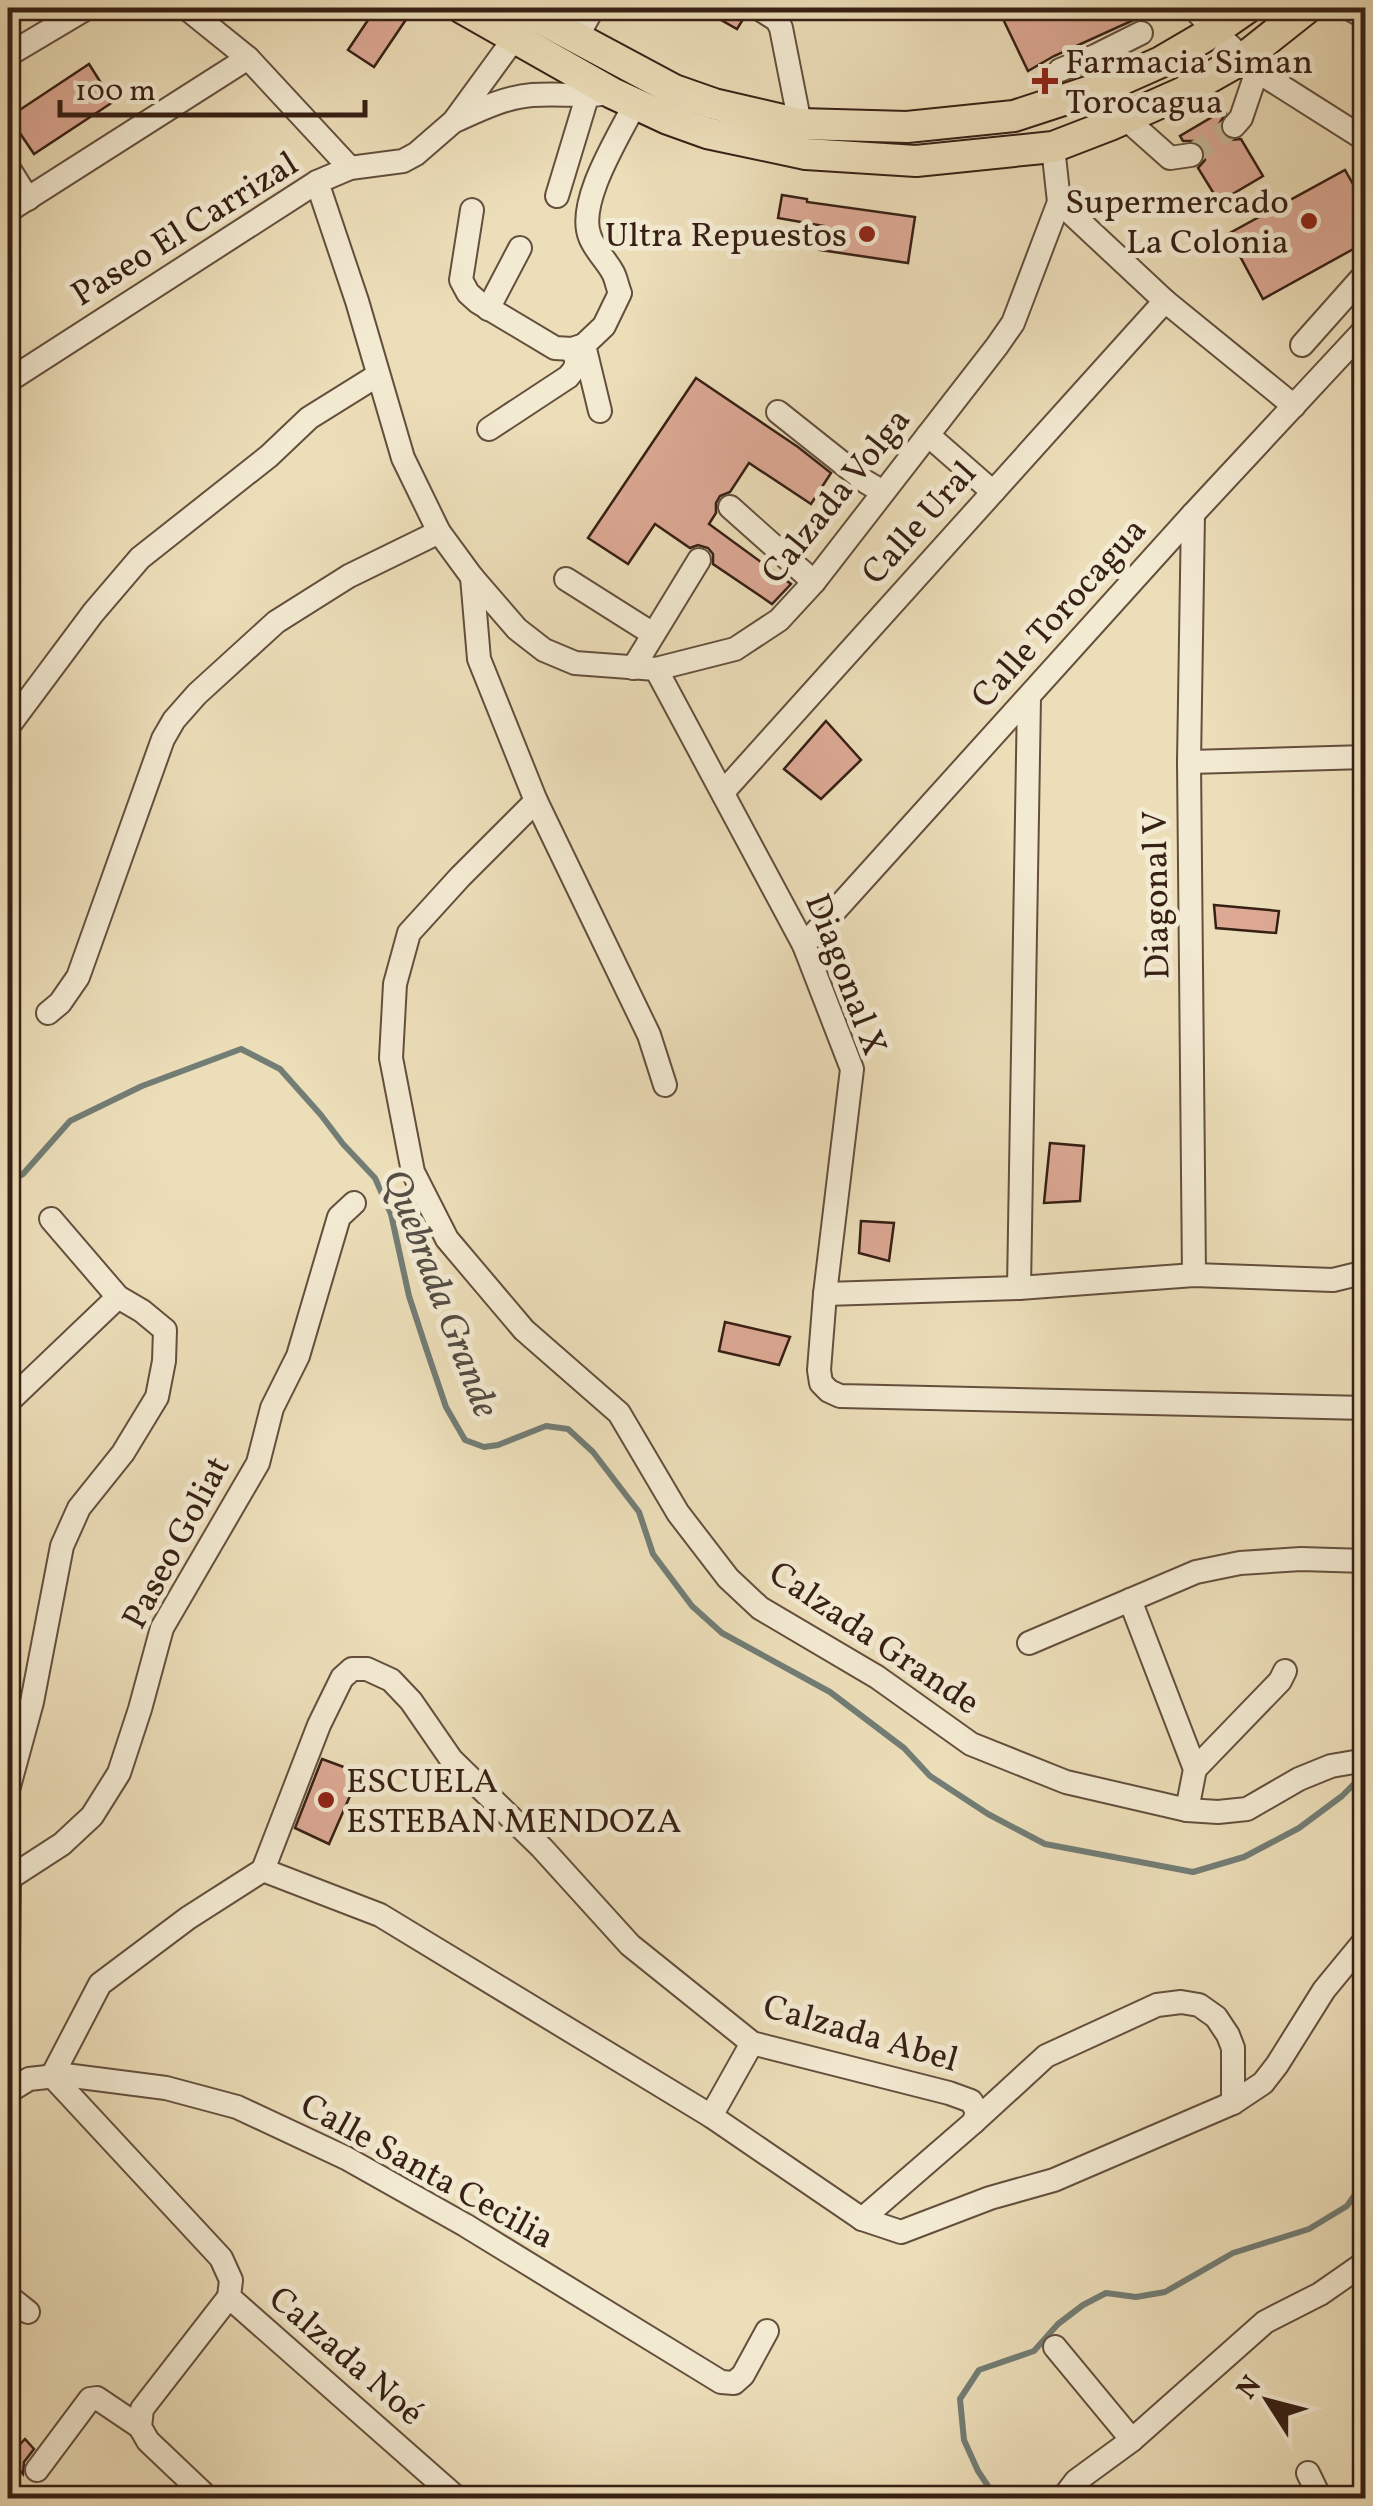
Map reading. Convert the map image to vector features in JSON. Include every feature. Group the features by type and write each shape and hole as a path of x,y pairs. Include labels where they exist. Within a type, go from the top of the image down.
{"main road":[{"path":"466,8 542,22 674,90 714,104 800,124 907,127 1014,116 1108,85 1161,62 1247,8"},
{"path":"542,22 611,98 707,132 806,154 916,161 1053,147 1250,64 1308,8"}],"street":[{"path":"8,55 86,8"},
{"path":"186,8 248,58 350,168"},
{"name":"Paseo El Carrizal","path":"8,381 318,182 350,168 409,158 454,121 542,22 593,8"},
{"path":"1194,8 1250,64 1366,140"},
{"path":"1348,8 1366,18"},
{"path":"773,12 780,28 800,124"},
{"path":"1060,70 1148,29 1161,62"},
{"path":"1096,56 1108,85"},
{"path":"8,166 18,205 248,58"},
{"path":"1234,126 1241,118 1250,64"},
{"name":"Paseo El Carrizal","path":"454,121 502,101 531,95 611,98"},
{"path":"558,196 611,98"},
{"path":"472,210 461,280 468,294 555,348 578,347 604,326 620,294 586,222 611,98"},
{"path":"1125,118 1170,158 1191,155"},
{"name":"Calzada Volga","path":"318,182 403,458 439,532 517,628 544,650 575,663 645,668 735,649 779,620 814,582 1013,323 1058,202 1053,147"},
{"path":"1058,202 1165,301 1294,406"},
{"path":"488,308 520,248"},
{"path":"1302,345 1366,273"},
{"name":"Calle Ural","path":"724,790 1165,301"},
{"path":"1365,328 1366,1017"},
{"name":"Calle Torocagua","path":"804,945 1365,328"},
{"path":"578,347 600,410"},
{"path":"489,428 568,377 576,366 578,347"},
{"path":"8,727 93,613 140,558 269,456 309,418 378,374"},
{"path":"778,412 883,492"},
{"path":"928,435 993,492"},
{"path":"730,507 814,582"},
{"name":"Diagonal V","path":"1193,514 1189,762 1194,1275"},
{"path":"48,1013 60,1003 78,976 164,739 183,709 276,622 349,576 439,532"},
{"path":"645,668 654,634 699,560"},
{"path":"472,577 479,659 536,801 649,1034 665,1085"},
{"path":"566,579 654,634"},
{"name":"Diagonal X","path":"645,668 724,790 804,945 852,1070 825,1294 821,1383 840,1396 1366,1408"},
{"path":"1019,1288 1029,698"},
{"path":"1189,762 1365,757"},
{"name":"Calzada Grande","path":"536,801 460,876 410,934 394,984 391,1058 413,1172 447,1238 524,1330 619,1414 678,1513 728,1578 760,1608 876,1677 971,1744 1066,1782 1186,1810 1218,1812 1247,1809 1330,1766 1366,1760"},
{"name":"Paseo Goliat","path":"8,1879 62,1844 92,1816 118,1773 162,1628 258,1463 272,1408 298,1356 338,1217 354,1203"},
{"path":"8,1790 32,1702 62,1546 79,1508 123,1453 158,1397 164,1361 165,1330 118,1297 51,1219"},
{"path":"825,1294 1019,1288 1194,1275 1334,1280 1366,1272"},
{"path":"8,1402 118,1297"},
{"path":"1029,1643 1196,1572 1240,1563 1300,1559 1366,1561"},
{"path":"1130,1600 1195,1769"},
{"name":"Calzada Abel","path":"263,1870 319,1724 342,1678 352,1669 367,1669 391,1680 412,1702 451,1758 542,1848 630,1945 752,2043 971,2102 977,2111 974,2122 862,2219"},
{"path":"1186,1810 1195,1769 1280,1681 1285,1671"},
{"path":"52,2076 100,1984 188,1918 263,1870 380,1915 711,2116 862,2219 901,2232 990,2198 1054,2180 1233,2103 1263,2084 1324,1990 1366,1938"},
{"path":"8,1879 8,1954"},
{"path":"974,2122 1046,2056 1157,2005 1181,2002 1216,2016 1228,2035 1233,2048 1233,2103"},
{"path":"711,2116 752,2043"},
{"name":"Calle Santa Cecilia","path":"8,2092 29,2078 65,2075 166,2088 237,2108 346,2158 465,2225 721,2382 734,2382 743,2375 768,2331"},
{"name":"Calzada Noé","path":"52,2076 220,2258 231,2280 228,2297 457,2498"},
{"path":"1063,2498 1076,2481 1132,2440 1265,2322 1320,2294 1366,2262"},
{"path":"8,2296 28,2312"},
{"path":"140,2427 142,2409 228,2297"},
{"path":"1055,2347 1132,2440"},
{"path":"36,2470 90,2399 97,2398 140,2427 148,2441 208,2498"},
{"path":"1308,2473 1320,2498"}],"building":[{"path":"376,8 391,8 407,18 374,67 348,50"},
{"path":"700,8 743,8 745,16 737,29"},
{"path":"1023,8 1160,8 1028,71 1002,17"},
{"path":"89,64 113,102 34,154 9,117"},
{"path":"1224,110 1220,132 1230,140 1241,139 1263,176 1219,202 1198,168 1205,160 1203,147 1196,141 1183,141 1180,136"},
{"name":"Supermercado La Colonia","path":"1345,170 1366,207 1366,242 1263,299 1228,234"},
{"name":"Ultra Repuestos","path":"782,195 915,217 908,263 820,250 824,226 778,218"},
{"path":"696,378 831,473 811,504 749,463 730,492 720,496 716,503 716,513 709,524 791,584 772,604 713,564 708,548 690,548 655,524 628,564 588,538"},
{"path":"826,721 861,760 821,799 784,769"},
{"path":"1214,905 1279,911 1276,933 1216,928"},
{"path":"1050,1143 1084,1146 1080,1201 1044,1203"},
{"path":"861,1221 894,1223 889,1261 859,1253"},
{"path":"725,1322 790,1337 779,1365 719,1351"},
{"name":"ESCUELA ESTEBAN MENDOZA","path":"322,1759 360,1773 329,1844 295,1828"},
{"path":"25,2439 34,2449 24,2462 23,2474 8,2457"}],"waterway":[{"name":"Quebrada Grande","path":"8,1182 23,1174 70,1121 142,1086 241,1049 280,1069 375,1178 391,1214 409,1296 446,1407 465,1440 484,1447 546,1426 568,1429 593,1452 639,1512 653,1554 692,1606 722,1633 830,1692 904,1748 930,1776 988,1814 1045,1844 1193,1872 1244,1857 1299,1828 1342,1796 1366,1772"},
{"path":"996,2498 964,2440 960,2399 979,2370 1034,2351 1058,2324 1106,2293 1136,2297 1165,2292 1233,2253 1309,2229 1347,2206 1366,2179"}],"tunnel":[{"path":"1191,155 1234,126"}],"place":[{"name":"Farmacia Siman Torocagua","path":"1045,81"},
{"name":"Supermercado La Colonia","path":"1309,221"},
{"name":"Ultra Repuestos","path":"867,234"},
{"name":"ESCUELA ESTEBAN MENDOZA","path":"326,1800"}]}
